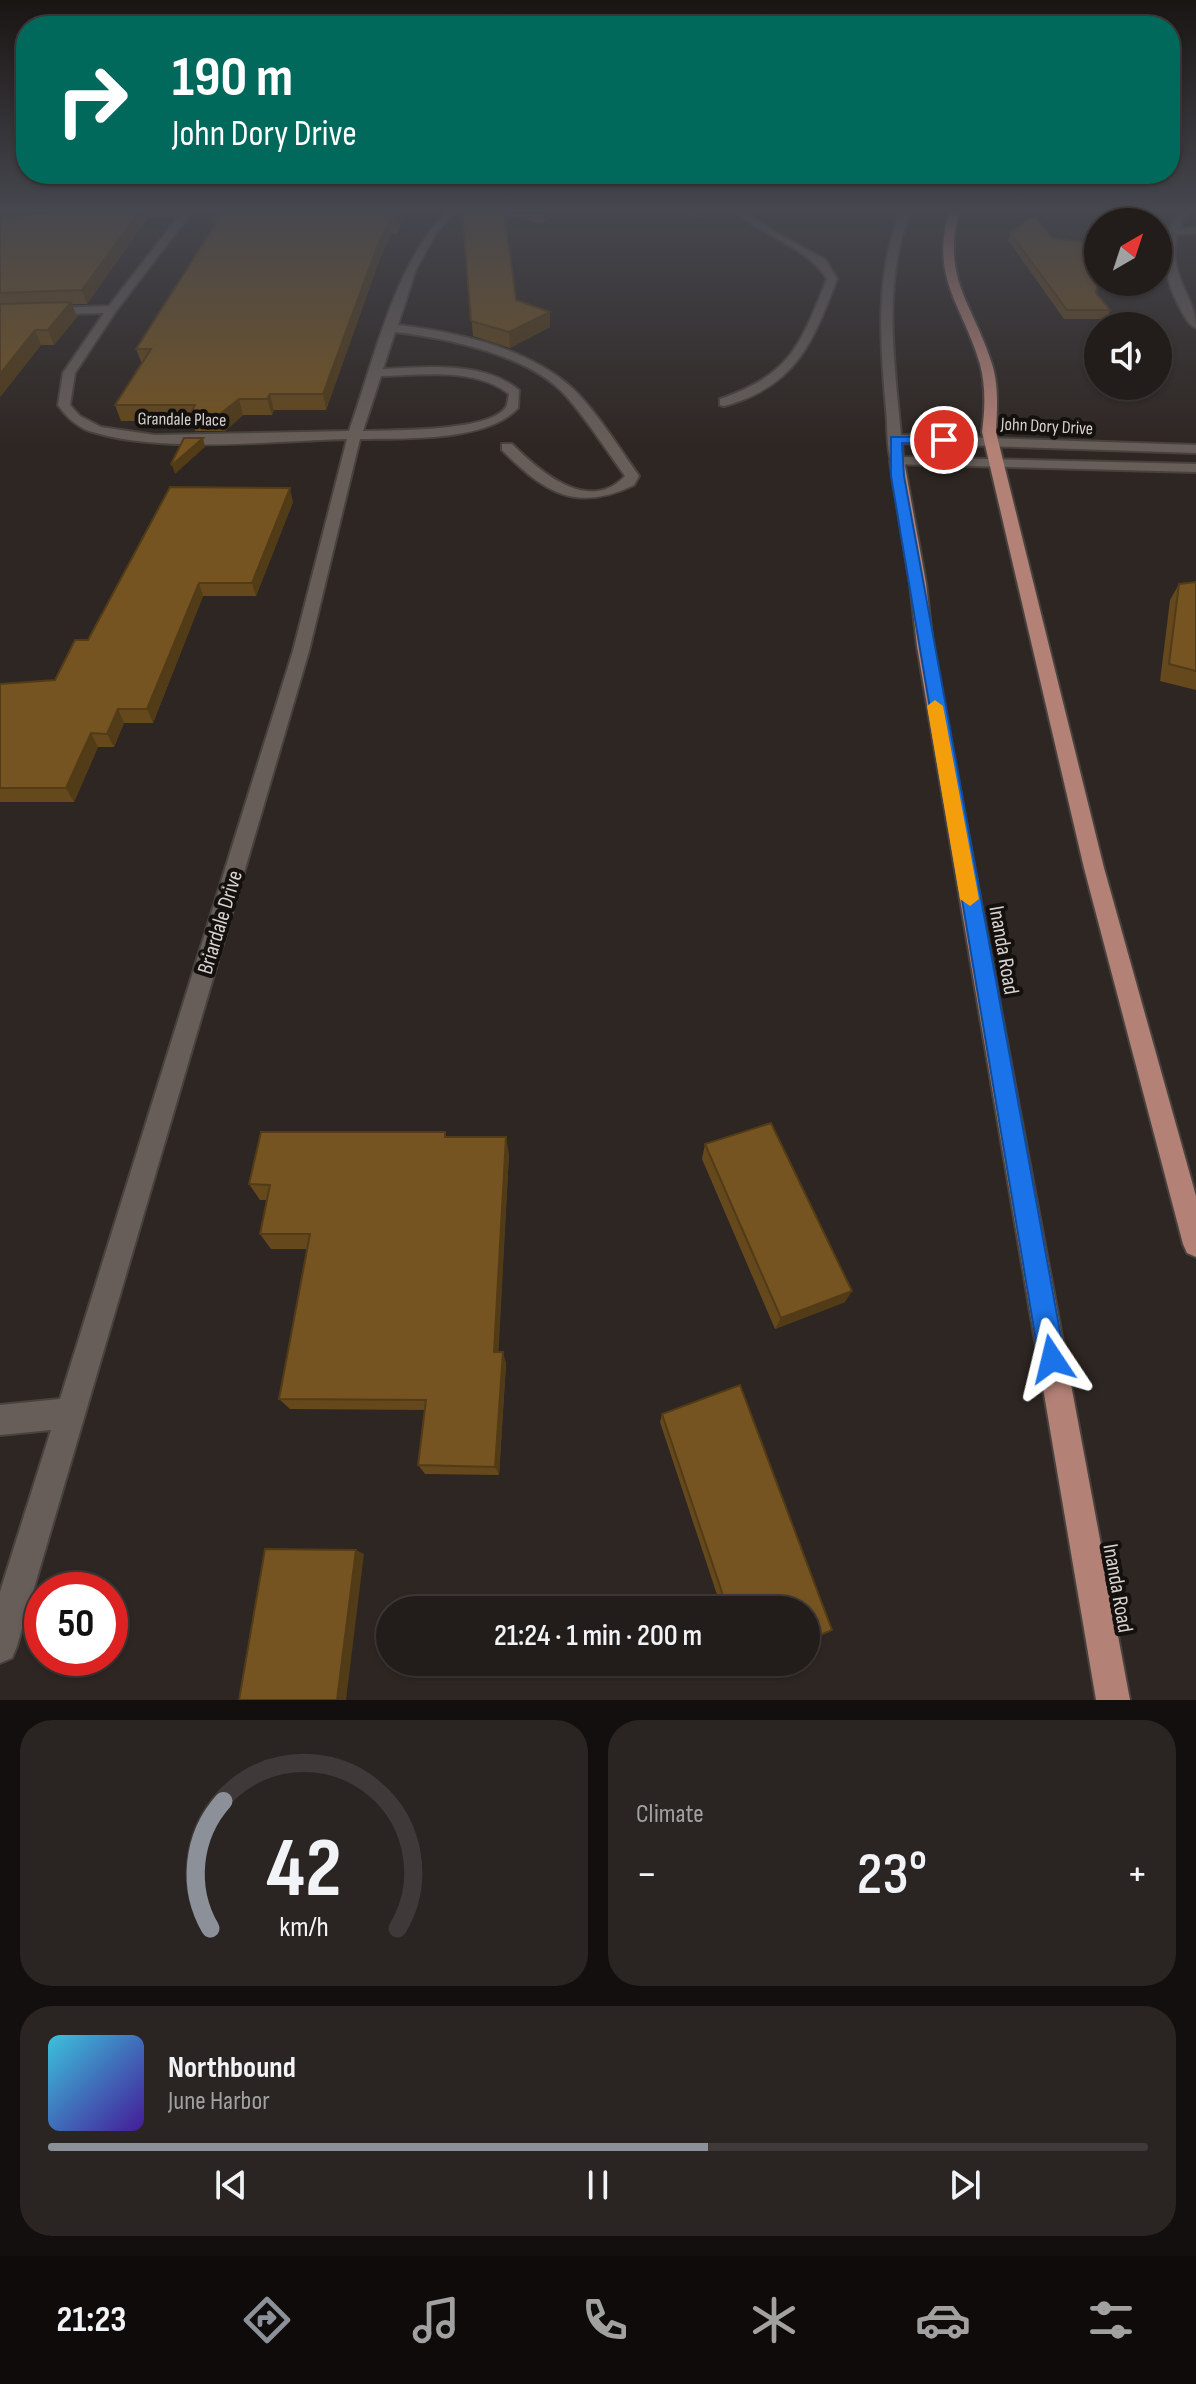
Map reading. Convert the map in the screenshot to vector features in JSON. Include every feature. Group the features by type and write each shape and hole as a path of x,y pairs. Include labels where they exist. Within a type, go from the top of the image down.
{"main road":[{"path":"953,288 971,323 991,388 992,441 1094,868 1196,1244"},
{"name":"Inanda Road","path":"896,450 925,646 1113,1700"}],"street":[{"name":"Grandale Place","path":"128,288 69,373 64,405 75,419 98,430 155,439 354,437 472,427 497,420 512,408 515,393 507,383 484,376 376,373"},
{"name":"Briardale Drive","path":"0,1646 301,651 354,437 404,288"},
{"path":"724,402 759,389 781,374 795,357 828,288"},
{"name":"Inanda Road","path":"889,288 887,316 896,450"},
{"path":"1174,288 1196,325"},
{"path":"0,313 112,309"},
{"path":"391,328 446,334 528,364 550,377 569,392 632,476 629,482 605,492 580,495 538,479 507,447"},
{"name":"John Dory Drive","path":"896,450 992,441 1196,449"},
{"name":"John Dory Drive","path":"896,450 999,464 1196,468"},
{"path":"0,1420 71,1413"}],"building":[{"path":"0,288 83,288 82,290 0,293"},
{"path":"175,288 362,288 323,394 270,394 267,399 239,399 220,414 190,415 195,405 115,405 151,349 136,349"},
{"path":"468,288 514,288 516,300 550,312 509,332 471,321"},
{"path":"1051,288 1084,288 1084,296 1098,296 1110,310 1067,310"},
{"path":"71,302 48,330 35,330 0,374 0,304"},
{"path":"184,438 203,438 172,465 171,464"},
{"path":"170,487 290,488 252,583 199,583 147,709 118,709 107,734 91,733 66,788 0,788 0,684 55,680 75,640 88,640"},
{"path":"1196,582 1196,671 1169,664 1179,584"},
{"path":"771,1123 852,1291 781,1318 705,1144"},
{"path":"261,1132 445,1132 445,1137 506,1137 494,1352 503,1352 495,1467 418,1465 426,1400 279,1399 310,1234 260,1234 270,1185 249,1184"},
{"path":"740,1385 819,1596 723,1596 662,1414"},
{"path":"265,1549 356,1550 337,1700 239,1700"},
{"path":"820,1598 832,1630 820,1635"}],"slow traffic":[{"path":"935,706 970,899"}],"route":[{"path":"944,440 895,439 898,476 918,583 925,646 1052,1359"}]}
